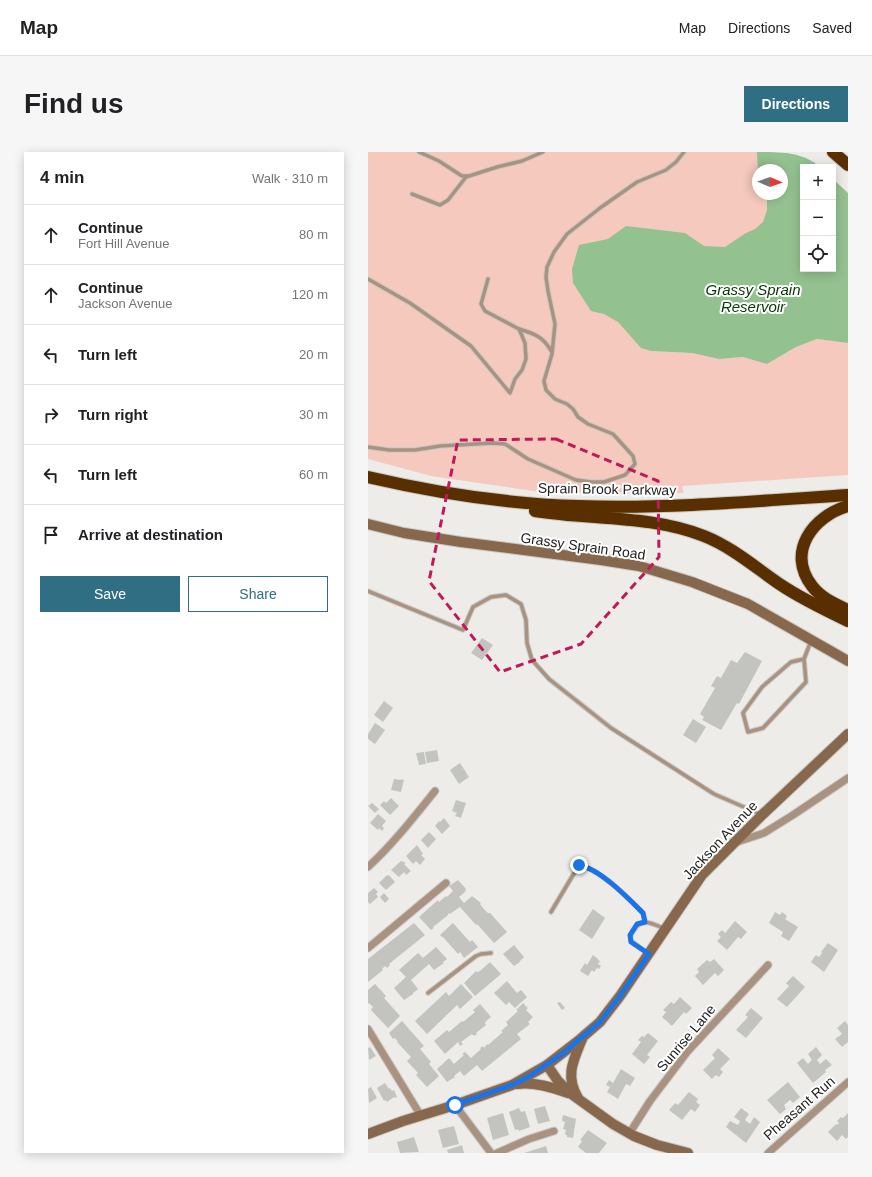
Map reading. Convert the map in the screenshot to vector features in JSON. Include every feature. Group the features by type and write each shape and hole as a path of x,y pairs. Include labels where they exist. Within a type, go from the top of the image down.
{"highway":[{"path":"833,152 848,165"},
{"path":"843,152 848,155"},
{"name":"Sprain Brook Parkway","path":"368,477 452,494 514,502 608,507 702,505 848,495"},
{"path":"452,494 527,509 645,522 697,533 727,548 799,597 848,621"},
{"path":"848,506 833,511 816,523 806,538 802,555 804,572 812,586 825,598 848,610"}],"street":[{"name":"Grassy Sprain Road","path":"368,524 404,533 461,542 638,566 692,582 748,604 848,661"},
{"name":"Jackson Avenue","path":"512,1085 547,1064 600,1022 649,954 702,875 731,844 848,734"},
{"path":"731,844 764,833 848,778"},
{"path":"368,867 381,855 435,791"},
{"path":"368,948 446,883"},
{"name":"Sunrise Lane","path":"629,1134 650,1102 688,1051 768,965"},
{"path":"368,1029 421,1116"},
{"path":"574,1095 570,1073 572,1063 582,1037"},
{"path":"547,1064 558,1081 613,1124 629,1134 657,1145 688,1153"},
{"name":"Pheasant Run","path":"768,1153 848,1082"},
{"path":"368,1134 512,1085 527,1083 542,1085 574,1095"},
{"path":"455,1105 491,1153"},
{"path":"497,1153 529,1139 554,1131"}],"lane":[{"path":"419,152 440,160 462,176 470,176"},
{"path":"412,194 440,205 448,200 466,178 497,167 522,161 543,152"},
{"path":"368,447 389,450 415,450 440,446 505,444 528,459 576,480 604,482 625,475 635,464 633,456 613,434 588,424 578,417 573,409 567,404 555,399 546,390 544,381 552,352 555,324 546,277 547,267 554,252 567,234 637,182 666,170 676,162 684,152"},
{"path":"368,279 410,303 471,346 510,393 515,379 522,370 526,359 524,343 519,329"},
{"path":"488,279 481,304 485,311 519,329 535,334 546,342 552,352"},
{"path":"368,591 463,630 473,607 491,597 506,595 521,604 526,620 527,643 532,660 549,679 611,728 714,794 762,815"},
{"path":"804,659 791,662 762,687 743,713 748,732 763,728 806,682 804,659 812,640"},
{"path":"552,912 579,865 586,866 601,876 643,913 645,922"},
{"path":"649,954 631,942 630,935 637,924 645,922 666,929"},
{"path":"428,993 476,956 491,953"}],"highlighted area":[{"path":"556,439 658,481 659,557 581,644 500,672 429,581 458,440"}],"shaded area":[{"path":"368,152 758,152 758,164 752,164 752,200 773,200 757,261 651,351 692,353 719,359 743,357 767,364 796,347 817,339 848,343 848,475 682,486 684,493 641,494 533,491 431,476 368,459"}],"water":[{"name":"Grassy Sprain Reservoir","path":"757,152 791,154 806,158 816,164 800,164 800,272 836,272 836,182 848,193 848,343 817,339 796,347 767,364 743,357 719,359 692,353 651,351 641,348 618,322 604,314 591,311 573,283 572,269 579,245 608,239 626,226 685,233 704,246 725,247 746,233 755,229 763,222 767,210 767,200 788,200 788,164 758,164"}],"building":[{"path":"482,638 493,645 482,660 471,653"},
{"path":"745,652 762,661 739,704 737,703 721,730 702,720 704,717 700,714 715,688 711,686 717,676 721,678 731,660 737,663"},
{"path":"384,701 393,708 383,722 374,715"},
{"path":"693,719 706,727 696,743 683,735"},
{"path":"375,723 385,730 375,744 368,739 368,734"},
{"path":"437,750 439,761 427,763 425,752"},
{"path":"424,752 426,764 419,765 416,753"},
{"path":"460,763 469,777 459,784 450,770"},
{"path":"394,779 404,780 401,792 391,790"},
{"path":"391,798 399,806 390,815 380,805 384,801 386,803"},
{"path":"456,800 466,803 461,818 455,816 457,813 452,811"},
{"path":"372,803 379,809 375,813 368,806"},
{"path":"378,814 386,821 382,826 384,828 382,831 379,828 378,830 370,823"},
{"path":"444,818 450,826 442,834 435,826"},
{"path":"429,832 436,839 428,848 421,840"},
{"path":"417,845 423,854 421,855 425,859 420,865 416,861 413,864 406,856"},
{"path":"401,861 406,863 404,864 411,871 406,875 404,872 399,877 391,870"},
{"path":"387,875 389,875 395,882 386,890 379,883"},
{"path":"458,880 466,889 466,891 459,897 464,903 472,896 481,903 480,904 483,908 490,913 507,932 494,943 460,907 450,914 449,913 431,930 419,917 438,900 439,902 446,896 447,897 453,891 449,886"},
{"path":"374,888 378,892 376,894 378,897 370,904 368,902 368,893"},
{"path":"384,893 389,899 385,903 380,897"},
{"path":"593,909 605,918 592,939 579,930"},
{"path":"775,912 780,915 782,912 787,916 785,919 798,927 789,941 781,936 783,932 769,923"},
{"path":"735,921 747,932 741,939 738,937 727,950 717,941 721,937 718,934 722,930 725,933"},
{"path":"414,923 425,935 389,964 390,965 387,968 385,966 382,969 383,970 368,982 368,959"},
{"path":"453,923 470,942 472,940 478,947 464,958 460,952 458,954 440,935"},
{"path":"828,943 838,950 824,972 811,962 816,955 819,957"},
{"path":"514,945 524,957 514,966 503,954"},
{"path":"436,947 447,959 434,970 429,964 411,980 418,989 404,1000 394,988 406,977 399,970 418,953 423,958"},
{"path":"593,955 600,961 598,964 601,966 594,972 592,970 588,976 580,971 585,963 587,965"},
{"path":"714,959 724,970 718,976 715,973 703,985 695,976 699,972 697,969 707,960 710,962"},
{"path":"490,962 501,974 475,996 464,983 476,971 480,971"},
{"path":"793,976 805,987 787,1007 777,999 789,986 786,983"},
{"path":"507,981 517,993 521,990 527,997 515,1008 509,1002 506,1005 494,993"},
{"path":"375,984 386,996 384,998 400,1016 388,1028 371,1010 373,1007 369,1003 368,1004 368,990"},
{"path":"461,984 473,997 460,1009 457,1005 427,1034 415,1021 446,992 449,996"},
{"path":"680,997 692,1008 686,1014 684,1012 672,1026 662,1017 666,1012 663,1010 671,1002 674,1004"},
{"path":"560,1002 565,1008 562,1010 557,1003"},
{"path":"523,1003 528,1008 526,1010 533,1017 528,1022 530,1024 517,1034 521,1039 482,1071 477,1065 464,1076 460,1071 454,1076 455,1077 447,1082 437,1069 449,1058 454,1064 464,1055 462,1054 465,1052 471,1058 481,1049 480,1048 483,1046 484,1048 487,1044 488,1045 503,1032 501,1031 508,1025 506,1022 518,1011 516,1010"},
{"path":"480,1004 491,1017 486,1021 486,1025 476,1033 477,1034 474,1036 472,1034 461,1042 463,1044 460,1046 458,1042 445,1054 434,1041 447,1030 449,1032 462,1021 463,1022 475,1012 473,1010"},
{"path":"751,1008 763,1018 746,1038 736,1030 748,1017 745,1015"},
{"path":"402,1021 424,1046 420,1049 431,1062 429,1064 439,1076 427,1087 416,1075 418,1073 407,1061 411,1057 389,1033"},
{"path":"845,1021 848,1025 848,1042 842,1047 835,1039 842,1034 837,1028"},
{"path":"648,1033 658,1041 647,1055 650,1057 644,1064 632,1054 641,1042 638,1040"},
{"path":"370,1047 376,1056 369,1060 368,1048"},
{"path":"816,1047 822,1055 817,1060 820,1064 826,1059 832,1065 813,1083 797,1063 803,1058 808,1064 812,1060 808,1054"},
{"path":"718,1048 730,1059 720,1069 723,1072 719,1077 716,1075 712,1079 703,1070 715,1058 712,1055"},
{"path":"621,1069 635,1078 630,1086 626,1084 618,1099 607,1092 610,1087 606,1085 609,1080 613,1083"},
{"path":"788,1082 800,1097 793,1103 790,1100 784,1105 786,1109 780,1114 767,1100"},
{"path":"385,1083 389,1089 390,1088 392,1091 394,1090 397,1097 394,1097 387,1102 386,1100 384,1101 377,1088"},
{"path":"371,1087 377,1098 369,1103 368,1089"},
{"path":"689,1092 698,1099 696,1102 700,1105 695,1112 691,1109 682,1120 669,1110 675,1103 678,1105"},
{"path":"545,1106 550,1121 538,1124 534,1109"},
{"path":"519,1108 521,1112 525,1111 530,1127 519,1131 518,1129 515,1130 509,1112"},
{"path":"741,1108 749,1114 745,1120 750,1124 754,1117 760,1122 746,1143 726,1127 730,1121 738,1125 740,1121 734,1117"},
{"path":"503,1113 509,1135 493,1140 487,1118"},
{"path":"848,1113 848,1137 846,1139 842,1135 837,1141 828,1132 839,1123 837,1121 841,1117 843,1118"},
{"path":"563,1115 576,1119 573,1138 565,1135 566,1130 563,1129 565,1122 562,1121"},
{"path":"454,1126 459,1144 443,1148 438,1130"},
{"path":"588,1130 607,1143 599,1153 586,1153 578,1147 582,1141 580,1140"},
{"path":"414,1137 419,1152 400,1153 397,1142"},
{"path":"462,1145 464,1153 448,1153 447,1150"},
{"path":"546,1146 548,1153 524,1153"}],"route":[{"path":"455,1105 512,1085 528,1077 562,1054 600,1022 649,954 631,942 630,935 637,924 645,922 643,913 601,876 586,866 579,865"}]}
